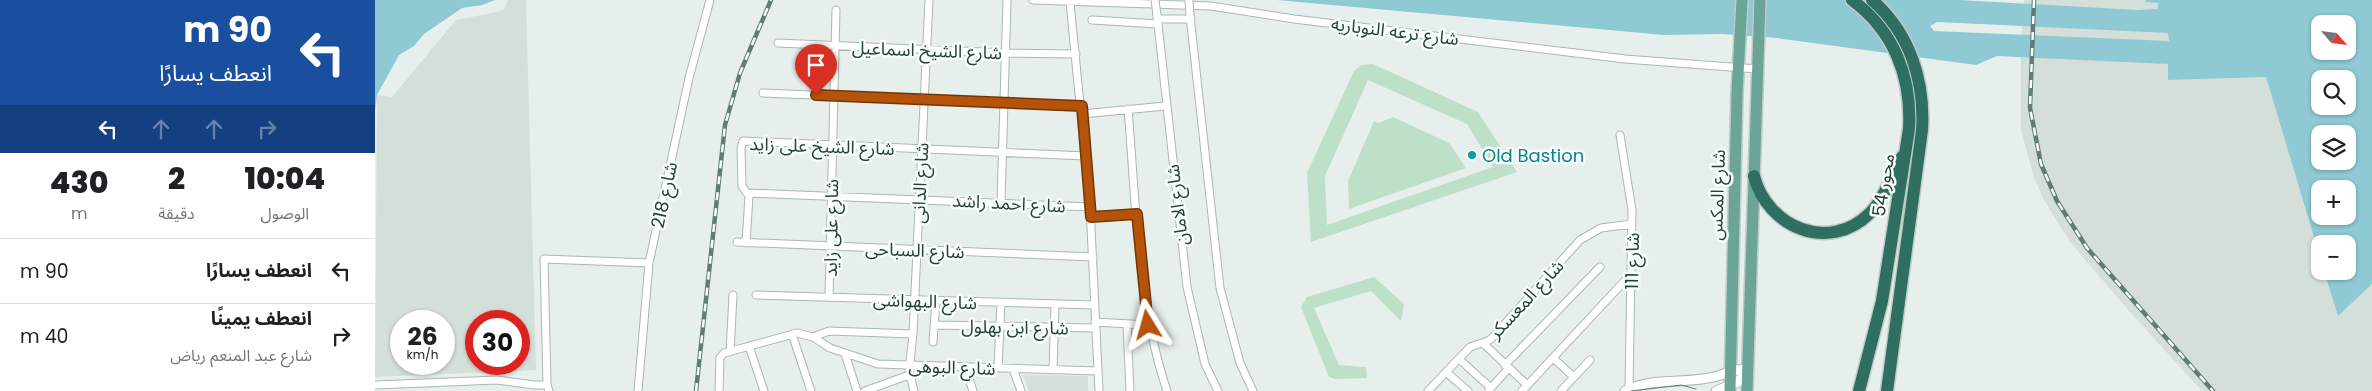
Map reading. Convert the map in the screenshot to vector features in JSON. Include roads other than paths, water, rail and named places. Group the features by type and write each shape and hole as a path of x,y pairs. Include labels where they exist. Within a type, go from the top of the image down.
{"highway":[{"name":"محور 54","path":"1852,0 1877,22 1892,42 1916,106 1921,130 1887,391"},
{"name":"محور 54","path":"1859,391 1882,302 1907,148 1916,106 1916,69 1908,47 1895,25 1872,0"},
{"path":"1754,176 1764,200 1784,221 1802,230 1832,232 1852,226 1876,207 1907,148"}],"main road":[{"name":"شارع المكس","path":"1730,389 1738,53 1742,0"},
{"name":"شارع المكس","path":"1747,391 1757,53 1761,0"},
{"path":"1732,272 1751,272"}],"street":[{"name":"شارع الدانى","path":"909,375 915,301 929,0"},
{"path":"1001,202 1007,0"},
{"name":"شارع ترعه النوباريه","path":"1033,0 1211,6 1294,19 1615,58 1757,69"},
{"name":"شارع الامان","path":"1155,0 1165,106 1192,316 1205,364 1217,391"},
{"name":"شارع الامان","path":"1189,0 1220,288 1240,363 1253,391"},
{"name":"شارع 218","path":"638,391 649,262 689,78 710,1"},
{"path":"1071,2 1091,217 1099,391"},
{"name":"شارع على زايد","path":"829,297 836,10"},
{"path":"1091,20 1190,18"},
{"name":"شارع الشيخ اسماعيل","path":"778,43 1005,53 1076,54"},
{"path":"763,93 1004,104 1082,110 1165,106"},
{"path":"1128,109 1148,325 1167,391"},
{"name":"شارع 111","path":"1620,135 1630,192 1632,224 1627,390"},
{"name":"شارع الشيخ على زايد","path":"748,193 742,189 741,148 743,141 1003,154 1086,156"},
{"path":"745,243 748,193"},
{"name":"شارع احمد راشد","path":"748,193 1090,207"},
{"path":"1091,217 1137,214"},
{"name":"شارع المعسكر","path":"1428,391 1473,344 1483,343 1492,338 1580,240 1601,228 1632,224"},
{"name":"شارع السباحى","path":"737,242 1093,258"},
{"path":"375,385 497,380 548,388 544,259 649,262"},
{"path":"1459,359 1489,389 1507,366 1600,268"},
{"path":"1522,391 1632,273"},
{"path":"730,352 733,295"},
{"name":"شارع البهواشى","path":"755,295 1095,305"},
{"path":"933,342 936,301"},
{"path":"998,368 1001,303"},
{"path":"1053,370 1055,304"},
{"path":"1127,324 1130,391"},
{"name":"شارع ابن بهلول","path":"934,325 1054,327 1148,325"},
{"path":"719,391 720,360 722,354 749,346 801,333 813,337 829,331 913,334"},
{"path":"792,334 811,391"},
{"name":"شارع البوهى","path":"813,337 825,346 878,364 1098,371"},
{"path":"1483,343 1527,385"},
{"path":"749,346 764,391"},
{"path":"845,354 857,391"},
{"path":"1553,358 1574,377"},
{"path":"1561,391 1591,360"},
{"path":"965,368 973,391"},
{"path":"1013,368 1021,391"},
{"path":"1627,390 1646,385 1709,378 1730,371 1748,370"},
{"path":"1716,391 1730,389 1742,379 1748,370"},
{"path":"1446,372 1468,391"},
{"path":"865,391 909,375 915,391"},
{"path":"1434,385 1441,391"}],"water":[{"path":"375,0 495,0 482,5 462,8 424,34 414,46 399,55 377,95 375,111"},
{"path":"1277,0 1959,0 2137,10 2158,9 2158,3 2146,2 2146,0 2372,0 2372,284 2338,316 2327,280 2356,280 2356,235 2313,235 2266,77 2168,80 2168,64 1997,56 1976,65 1777,38 1723,34 1664,35","holes":["1937,22 2168,33 2169,41 1934,31 1930,26"]}],"tram line":[{"path":"1631,391 1681,385 1696,389"}],"railway":[{"path":"696,391 725,125 740,73 771,0"},
{"path":"2034,0 2030,108 2041,164 2057,201 2087,248 2213,391"}],"place":[{"name":"Old Bastion","path":"1472,155"}]}
